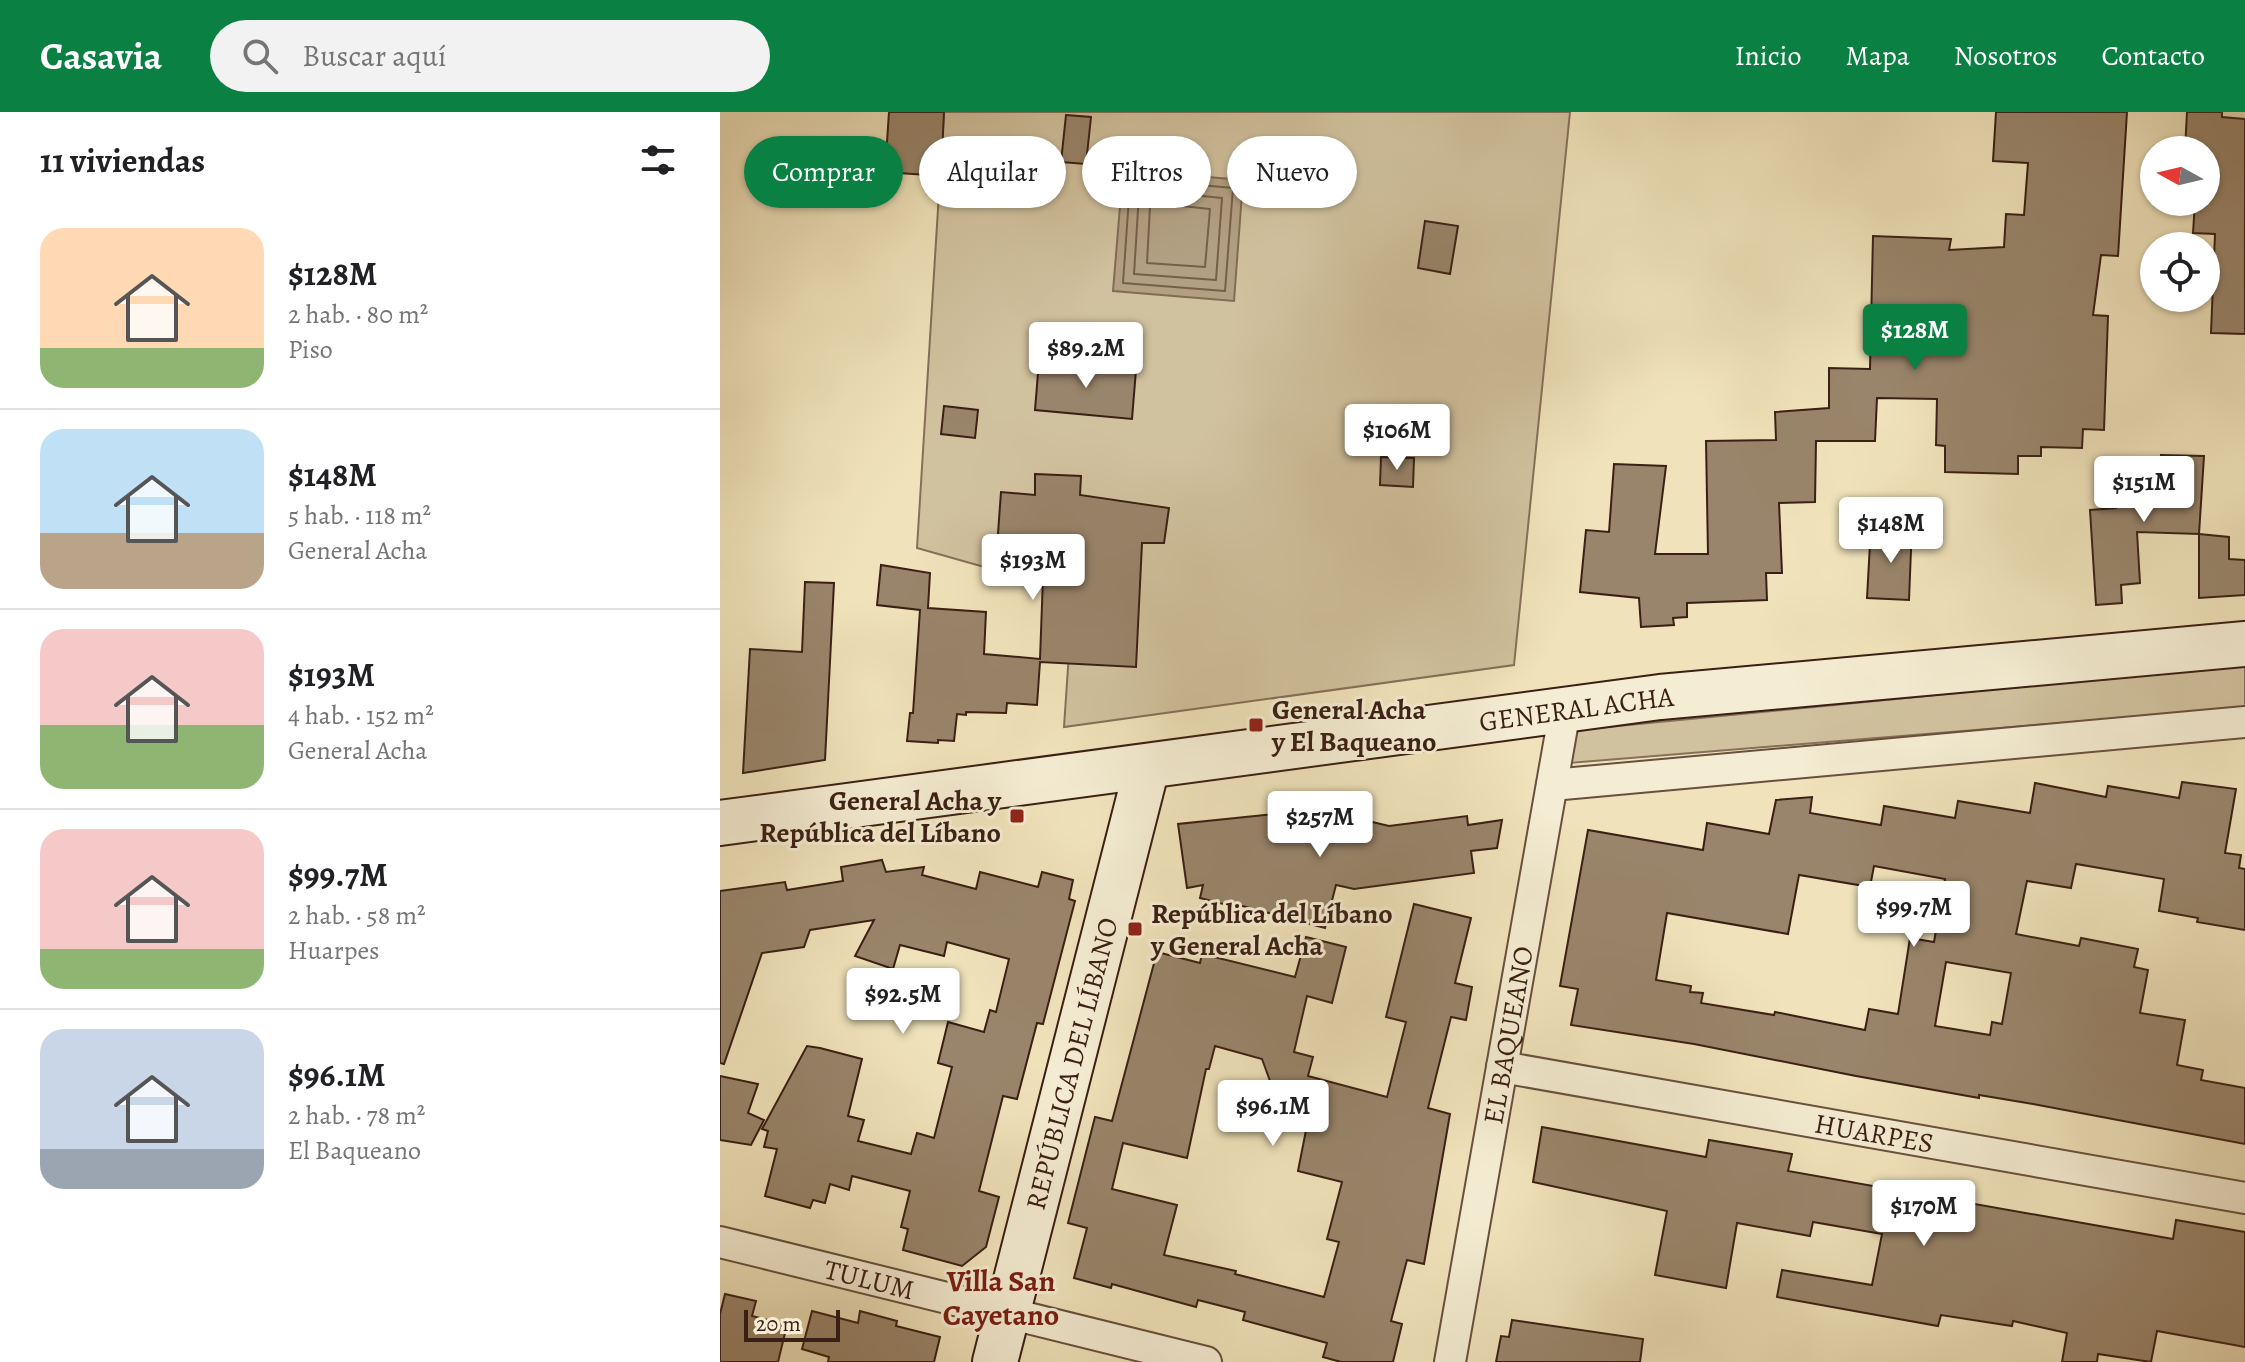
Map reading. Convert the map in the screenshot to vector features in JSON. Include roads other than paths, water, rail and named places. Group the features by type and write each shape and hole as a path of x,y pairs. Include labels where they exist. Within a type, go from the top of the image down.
{"main road":[{"name":"GENERAL ACHA","path":"720,823 1660,697 2245,644"},
{"name":"REPÚBLICA DEL LÍBANO","path":"995,1362 1147,767"}],"street":[{"name":"EL BAQUEANO","path":"1450,1362 1565,710"},
{"path":"1552,785 2245,722"},
{"name":"HUARPES","path":"1502,1067 2245,1198"},
{"name":"TULUM","path":"720,1242 1206,1362"}],"water":[{"path":"1211,177 1227,179 1227,208 1241,208 1234,301 1113,291 1120,208 1211,208"}],"place":[{"name":"General Acha y El Baqueano","path":"1256,725"},
{"name":"General Acha y República del Líbano","path":"1017,816"},
{"name":"República del Líbano y General Acha","path":"1135,929"}],"district":[{"name":"Villa San Cayetano","path":"1001,1298"}]}
